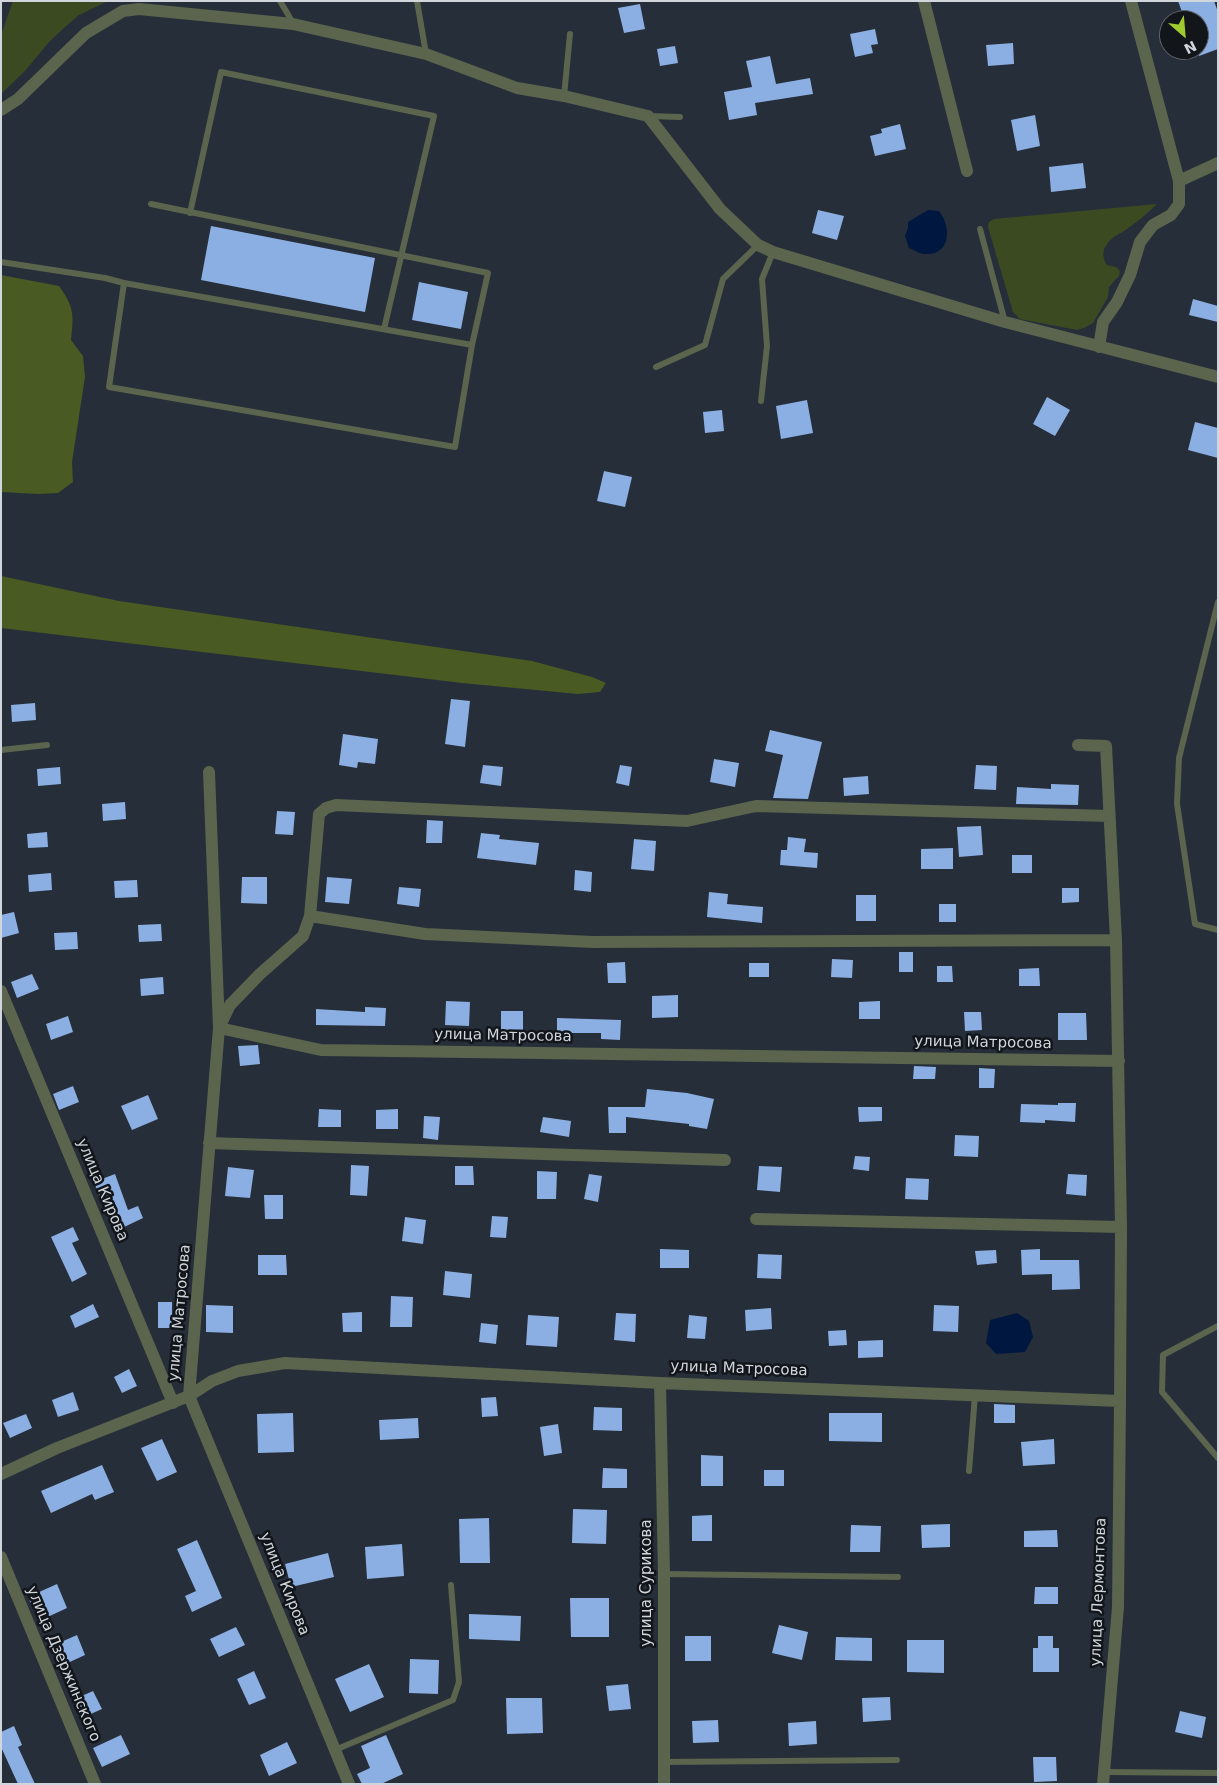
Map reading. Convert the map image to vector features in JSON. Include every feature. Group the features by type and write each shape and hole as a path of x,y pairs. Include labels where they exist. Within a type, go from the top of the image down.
{"street":[{"path":"924,1 967,171"},
{"path":"1099,347 1103,322 1117,302 1130,275 1140,242 1153,225 1171,215 1179,204 1180,181 1131,1"},
{"path":"1,110 18,99 86,33 123,11 139,8 293,24 426,54 517,88 564,96 648,116 720,209 758,244 773,252 1005,322 1218,377"},
{"path":"1180,181 1218,163"},
{"path":"1078,745 1106,746 1116,940 1119,1061 1120,1401"},
{"name":"улица Матросова","path":"189,1396 219,1028 209,772"},
{"name":"улица Матросова","path":"219,1028 230,1005 260,974 303,936 310,916 319,814 326,808 336,805 686,821 756,806 1109,816"},
{"path":"310,916 425,934 592,942 1116,940"},
{"name":"улица Кирова","path":"1,991 173,1403"},
{"name":"улица Матросова","path":"219,1028 322,1050 1119,1061"},
{"path":"209,1143 725,1160"},
{"path":"756,1219 1120,1227"},
{"name":"улица Матросова","path":"1,1474 57,1448 189,1396 212,1381 238,1371 285,1363 660,1383 1120,1401"},
{"name":"улица Сурикова","path":"660,1383 664,1574 664,1784"},
{"name":"улица Кирова","path":"189,1396 349,1784"},
{"name":"улица Лермонтова","path":"1103,1778 1118,1607 1120,1401"},
{"name":"улица Дзержинского","path":"1,1557 95,1784"}],"lane":[{"path":"280,1 293,24"},
{"path":"417,1 426,54"},
{"path":"564,96 570,34"},
{"path":"190,213 221,72 434,116 384,330"},
{"path":"648,116 680,117"},
{"path":"124,283 108,387 455,448 472,345 488,273 151,204"},
{"path":"980,229 1005,322"},
{"path":"656,367 705,345 723,278 758,244"},
{"path":"761,401 767,346 762,279 773,252"},
{"path":"1,262 105,278 124,283 472,345"},
{"path":"1218,602 1179,758 1177,804 1195,924 1218,930"},
{"path":"1,750 47,745"},
{"path":"1218,1326 1163,1355 1162,1392 1218,1458"},
{"path":"969,1471 975,1394"},
{"path":"664,1574 898,1577"},
{"path":"335,1750 453,1700 459,1682 451,1585"},
{"path":"663,1762 897,1760"},
{"path":"1103,1778 1218,1773"}],"green space":[{"path":"13,1 108,1 79,15 64,28 1,94 1,35"},
{"path":"1157,204 1137,222 1111,239 1106,245 1104,251 1105,262 1107,265 1116,267 1120,271 1119,276 1109,287 1108,297 1093,323 1077,330 1020,319 1013,312 988,227 989,222 994,219"},
{"path":"1,275 59,286 68,300 72,311 71,340 83,356 85,377 72,462 73,482 58,493 1,492"},
{"path":"1,576 119,601 532,661 592,677 606,683 600,692 578,694 462,683 1,628"}],"water":[{"path":"928,210 939,211 946,225 947,232 944,245 940,250 924,254 909,248 905,236 908,222"},
{"path":"1017,1313 1029,1321 1033,1337 1025,1352 996,1354 986,1343 990,1320"}],"building":[{"path":"1178,1 1214,1 1218,12 1218,49 1209,52 1209,10 1181,10"},
{"path":"640,4 645,29 624,33 618,8"},
{"path":"875,29 878,44 871,45 873,53 855,57 850,34"},
{"path":"1013,43 1014,64 988,66 986,45"},
{"path":"675,46 678,63 660,66 657,49"},
{"path":"770,56 776,84 810,78 813,94 755,103 757,115 729,120 724,92 752,87 746,61"},
{"path":"1035,115 1040,146 1017,151 1011,120"},
{"path":"900,124 906,149 875,156 870,136 882,133 881,129"},
{"path":"1083,163 1086,188 1051,192 1049,167"},
{"path":"818,210 844,216 837,240 812,233"},
{"path":"211,226 375,258 365,312 201,280"},
{"path":"419,282 468,292 461,329 412,320"},
{"path":"1193,299 1218,306 1218,322 1189,315"},
{"path":"1047,397 1070,410 1055,436 1033,424"},
{"path":"807,400 813,433 781,439 776,406"},
{"path":"722,410 724,431 705,433 703,412"},
{"path":"1195,422 1218,428 1218,458 1188,450"},
{"path":"604,471 632,477 625,507 597,501"},
{"path":"451,699 470,701 465,747 445,744"},
{"path":"35,703 36,720 12,722 11,705"},
{"path":"770,730 822,742 808,799 773,798 783,755 765,751"},
{"path":"343,734 378,739 375,764 358,762 357,768 339,765"},
{"path":"714,759 739,763 735,787 710,782"},
{"path":"483,765 503,767 501,786 480,783"},
{"path":"620,765 632,767 629,786 616,783"},
{"path":"976,765 997,766 996,790 974,789"},
{"path":"60,767 61,784 38,786 37,769"},
{"path":"868,776 869,794 844,796 843,778"},
{"path":"1051,784 1079,785 1078,805 1016,804 1017,787 1051,789"},
{"path":"125,802 126,819 103,821 102,804"},
{"path":"277,811 295,812 293,835 275,834"},
{"path":"427,820 443,821 442,843 426,843"},
{"path":"981,826 983,855 959,857 957,827"},
{"path":"47,832 48,847 28,848 27,834"},
{"path":"481,833 500,835 499,839 539,843 536,865 477,858"},
{"path":"788,837 806,839 804,852 818,853 817,868 780,865 781,850 787,850"},
{"path":"634,839 656,841 654,871 631,869"},
{"path":"953,848 953,869 921,869 921,849"},
{"path":"1012,855 1032,855 1032,873 1012,873"},
{"path":"575,870 592,872 591,892 574,890"},
{"path":"51,873 52,890 29,892 28,875"},
{"path":"242,877 267,877 267,904 241,903"},
{"path":"327,877 352,879 349,904 325,902"},
{"path":"137,880 138,897 115,898 114,881"},
{"path":"399,887 421,889 419,907 397,904"},
{"path":"1062,888 1079,888 1079,902 1062,903"},
{"path":"709,892 728,894 727,904 763,907 762,923 707,917"},
{"path":"856,895 876,895 876,921 856,921"},
{"path":"939,904 956,904 956,922 939,922"},
{"path":"14,912 19,933 1,938 1,915"},
{"path":"161,924 162,941 139,942 138,925"},
{"path":"77,932 78,949 55,950 54,933"},
{"path":"899,952 913,952 913,972 899,972"},
{"path":"832,959 853,960 852,978 831,977"},
{"path":"625,962 626,983 608,983 607,963"},
{"path":"749,963 769,963 769,977 749,977"},
{"path":"937,966 952,966 953,982 937,982"},
{"path":"1039,968 1040,986 1019,986 1019,969"},
{"path":"32,974 39,989 17,998 11,982"},
{"path":"163,977 164,994 141,996 140,979"},
{"path":"678,995 678,1017 652,1018 652,996"},
{"path":"446,1001 470,1002 469,1026 445,1025"},
{"path":"880,1001 880,1019 859,1019 859,1002"},
{"path":"365,1007 386,1008 385,1026 316,1025 316,1009 365,1012"},
{"path":"501,1011 523,1011 523,1030 501,1030"},
{"path":"964,1012 981,1012 982,1030 965,1031"},
{"path":"1058,1013 1086,1013 1087,1040 1058,1040"},
{"path":"68,1016 73,1032 51,1040 46,1024"},
{"path":"557,1018 621,1020 620,1040 601,1039 601,1033 557,1033"},
{"path":"258,1045 260,1064 240,1066 238,1046"},
{"path":"914,1066 936,1067 935,1079 913,1079"},
{"path":"979,1068 995,1069 994,1088 979,1088"},
{"path":"73,1086 79,1102 59,1110 53,1094"},
{"path":"647,1089 687,1093 714,1099 707,1129 689,1126 689,1124 626,1117 626,1133 609,1133 608,1107 645,1107"},
{"path":"148,1095 158,1119 132,1130 121,1106"},
{"path":"1058,1103 1076,1103 1075,1122 1045,1120 1045,1123 1020,1122 1021,1104 1058,1105"},
{"path":"858,1107 882,1107 882,1121 859,1122"},
{"path":"319,1109 341,1110 341,1127 318,1127"},
{"path":"398,1109 398,1129 376,1129 376,1110"},
{"path":"424,1116 440,1117 438,1140 423,1138"},
{"path":"543,1117 571,1121 569,1137 540,1132"},
{"path":"955,1135 979,1136 978,1157 954,1156"},
{"path":"855,1156 870,1157 869,1171 853,1169"},
{"path":"351,1165 369,1166 367,1196 350,1195"},
{"path":"455,1166 473,1166 474,1185 455,1185"},
{"path":"759,1166 782,1167 780,1192 757,1190"},
{"path":"228,1167 254,1170 250,1198 225,1196"},
{"path":"537,1171 557,1172 556,1199 537,1199"},
{"path":"115,1174 128,1210 138,1206 143,1218 120,1229 106,1199 101,1200 94,1182"},
{"path":"589,1174 602,1176 598,1202 584,1199"},
{"path":"1068,1174 1087,1175 1086,1196 1066,1194"},
{"path":"906,1178 929,1179 928,1200 905,1199"},
{"path":"264,1195 283,1195 283,1219 265,1219"},
{"path":"492,1216 508,1217 506,1238 490,1237"},
{"path":"405,1217 426,1220 423,1244 402,1241"},
{"path":"73,1227 79,1240 72,1243 87,1274 72,1282 51,1237"},
{"path":"660,1249 689,1250 689,1268 660,1268"},
{"path":"1040,1249 1040,1260 1079,1260 1080,1289 1052,1290 1052,1274 1022,1275 1021,1250"},
{"path":"996,1250 997,1263 977,1265 975,1251"},
{"path":"758,1254 782,1255 781,1279 757,1278"},
{"path":"258,1255 286,1255 287,1275 258,1275"},
{"path":"445,1271 472,1274 470,1298 443,1295"},
{"path":"391,1296 413,1297 412,1327 390,1327"},
{"path":"158,1302 172,1302 172,1328 158,1328"},
{"path":"93,1304 99,1317 75,1328 70,1316"},
{"path":"206,1305 233,1306 233,1333 206,1332"},
{"path":"934,1305 959,1306 958,1332 933,1331"},
{"path":"771,1308 772,1329 746,1331 745,1310"},
{"path":"362,1312 362,1332 343,1332 342,1313"},
{"path":"616,1313 636,1314 635,1342 614,1340"},
{"path":"528,1315 559,1317 557,1347 526,1345"},
{"path":"689,1315 707,1317 705,1339 687,1338"},
{"path":"481,1323 498,1325 496,1344 479,1342"},
{"path":"846,1330 847,1345 829,1346 828,1331"},
{"path":"883,1340 883,1357 858,1358 858,1341"},
{"path":"129,1369 137,1386 122,1393 114,1377"},
{"path":"73,1392 79,1410 58,1417 52,1400"},
{"path":"496,1397 498,1416 482,1417 481,1398"},
{"path":"994,1404 1015,1405 1015,1423 994,1423"},
{"path":"594,1407 622,1408 622,1431 593,1430"},
{"path":"293,1413 294,1452 258,1453 257,1414"},
{"path":"829,1413 882,1413 882,1442 829,1441"},
{"path":"26,1414 32,1428 10,1438 3,1423"},
{"path":"418,1418 419,1438 380,1440 379,1420"},
{"path":"558,1424 562,1453 544,1456 540,1427"},
{"path":"162,1439 177,1472 157,1481 141,1448"},
{"path":"1054,1439 1055,1464 1023,1466 1021,1442"},
{"path":"701,1455 723,1456 723,1486 701,1486"},
{"path":"102,1465 114,1492 95,1500 92,1494 51,1513 41,1491"},
{"path":"603,1468 627,1469 627,1488 602,1488"},
{"path":"764,1470 784,1470 784,1486 764,1486"},
{"path":"573,1509 607,1510 606,1544 572,1543"},
{"path":"712,1515 712,1541 692,1541 692,1516"},
{"path":"489,1518 490,1563 460,1563 459,1519"},
{"path":"950,1524 950,1547 922,1548 921,1525"},
{"path":"851,1525 881,1526 880,1552 850,1552"},
{"path":"1057,1530 1058,1547 1024,1547 1024,1531"},
{"path":"197,1540 222,1598 192,1612 185,1596 196,1591 177,1549"},
{"path":"402,1544 404,1576 367,1579 365,1547"},
{"path":"328,1553 334,1577 291,1587 285,1564"},
{"path":"57,1584 67,1608 39,1621 28,1597"},
{"path":"1035,1587 1058,1587 1058,1604 1034,1604"},
{"path":"570,1598 609,1598 609,1637 571,1637"},
{"path":"469,1614 521,1616 520,1641 469,1639"},
{"path":"779,1625 808,1632 802,1660 772,1653"},
{"path":"236,1627 245,1645 219,1657 210,1639"},
{"path":"77,1635 85,1655 61,1666 52,1646"},
{"path":"685,1636 711,1636 711,1661 685,1661"},
{"path":"1038,1636 1053,1636 1053,1648 1059,1648 1059,1672 1033,1672 1033,1648 1038,1648"},
{"path":"836,1637 872,1638 872,1661 835,1660"},
{"path":"907,1640 944,1640 944,1673 907,1672"},
{"path":"410,1659 439,1660 438,1694 409,1693"},
{"path":"369,1664 384,1697 350,1712 335,1679"},
{"path":"254,1671 266,1698 249,1705 237,1679"},
{"path":"628,1684 631,1709 609,1711 606,1686"},
{"path":"93,1691 102,1709 84,1717 75,1699"},
{"path":"890,1697 891,1720 863,1722 862,1698"},
{"path":"506,1698 542,1698 543,1733 507,1734"},
{"path":"1180,1711 1206,1717 1202,1738 1175,1732"},
{"path":"718,1720 719,1742 693,1743 692,1721"},
{"path":"816,1721 817,1744 789,1746 788,1723"},
{"path":"14,1726 22,1745 18,1747 35,1784 18,1784 1,1747 1,1732"},
{"path":"121,1735 130,1754 102,1767 93,1748"},
{"path":"386,1735 403,1774 381,1784 362,1784 357,1774 370,1768 361,1746"},
{"path":"287,1742 297,1763 269,1776 260,1755"},
{"path":"1033,1757 1056,1757 1057,1781 1034,1782"}]}
